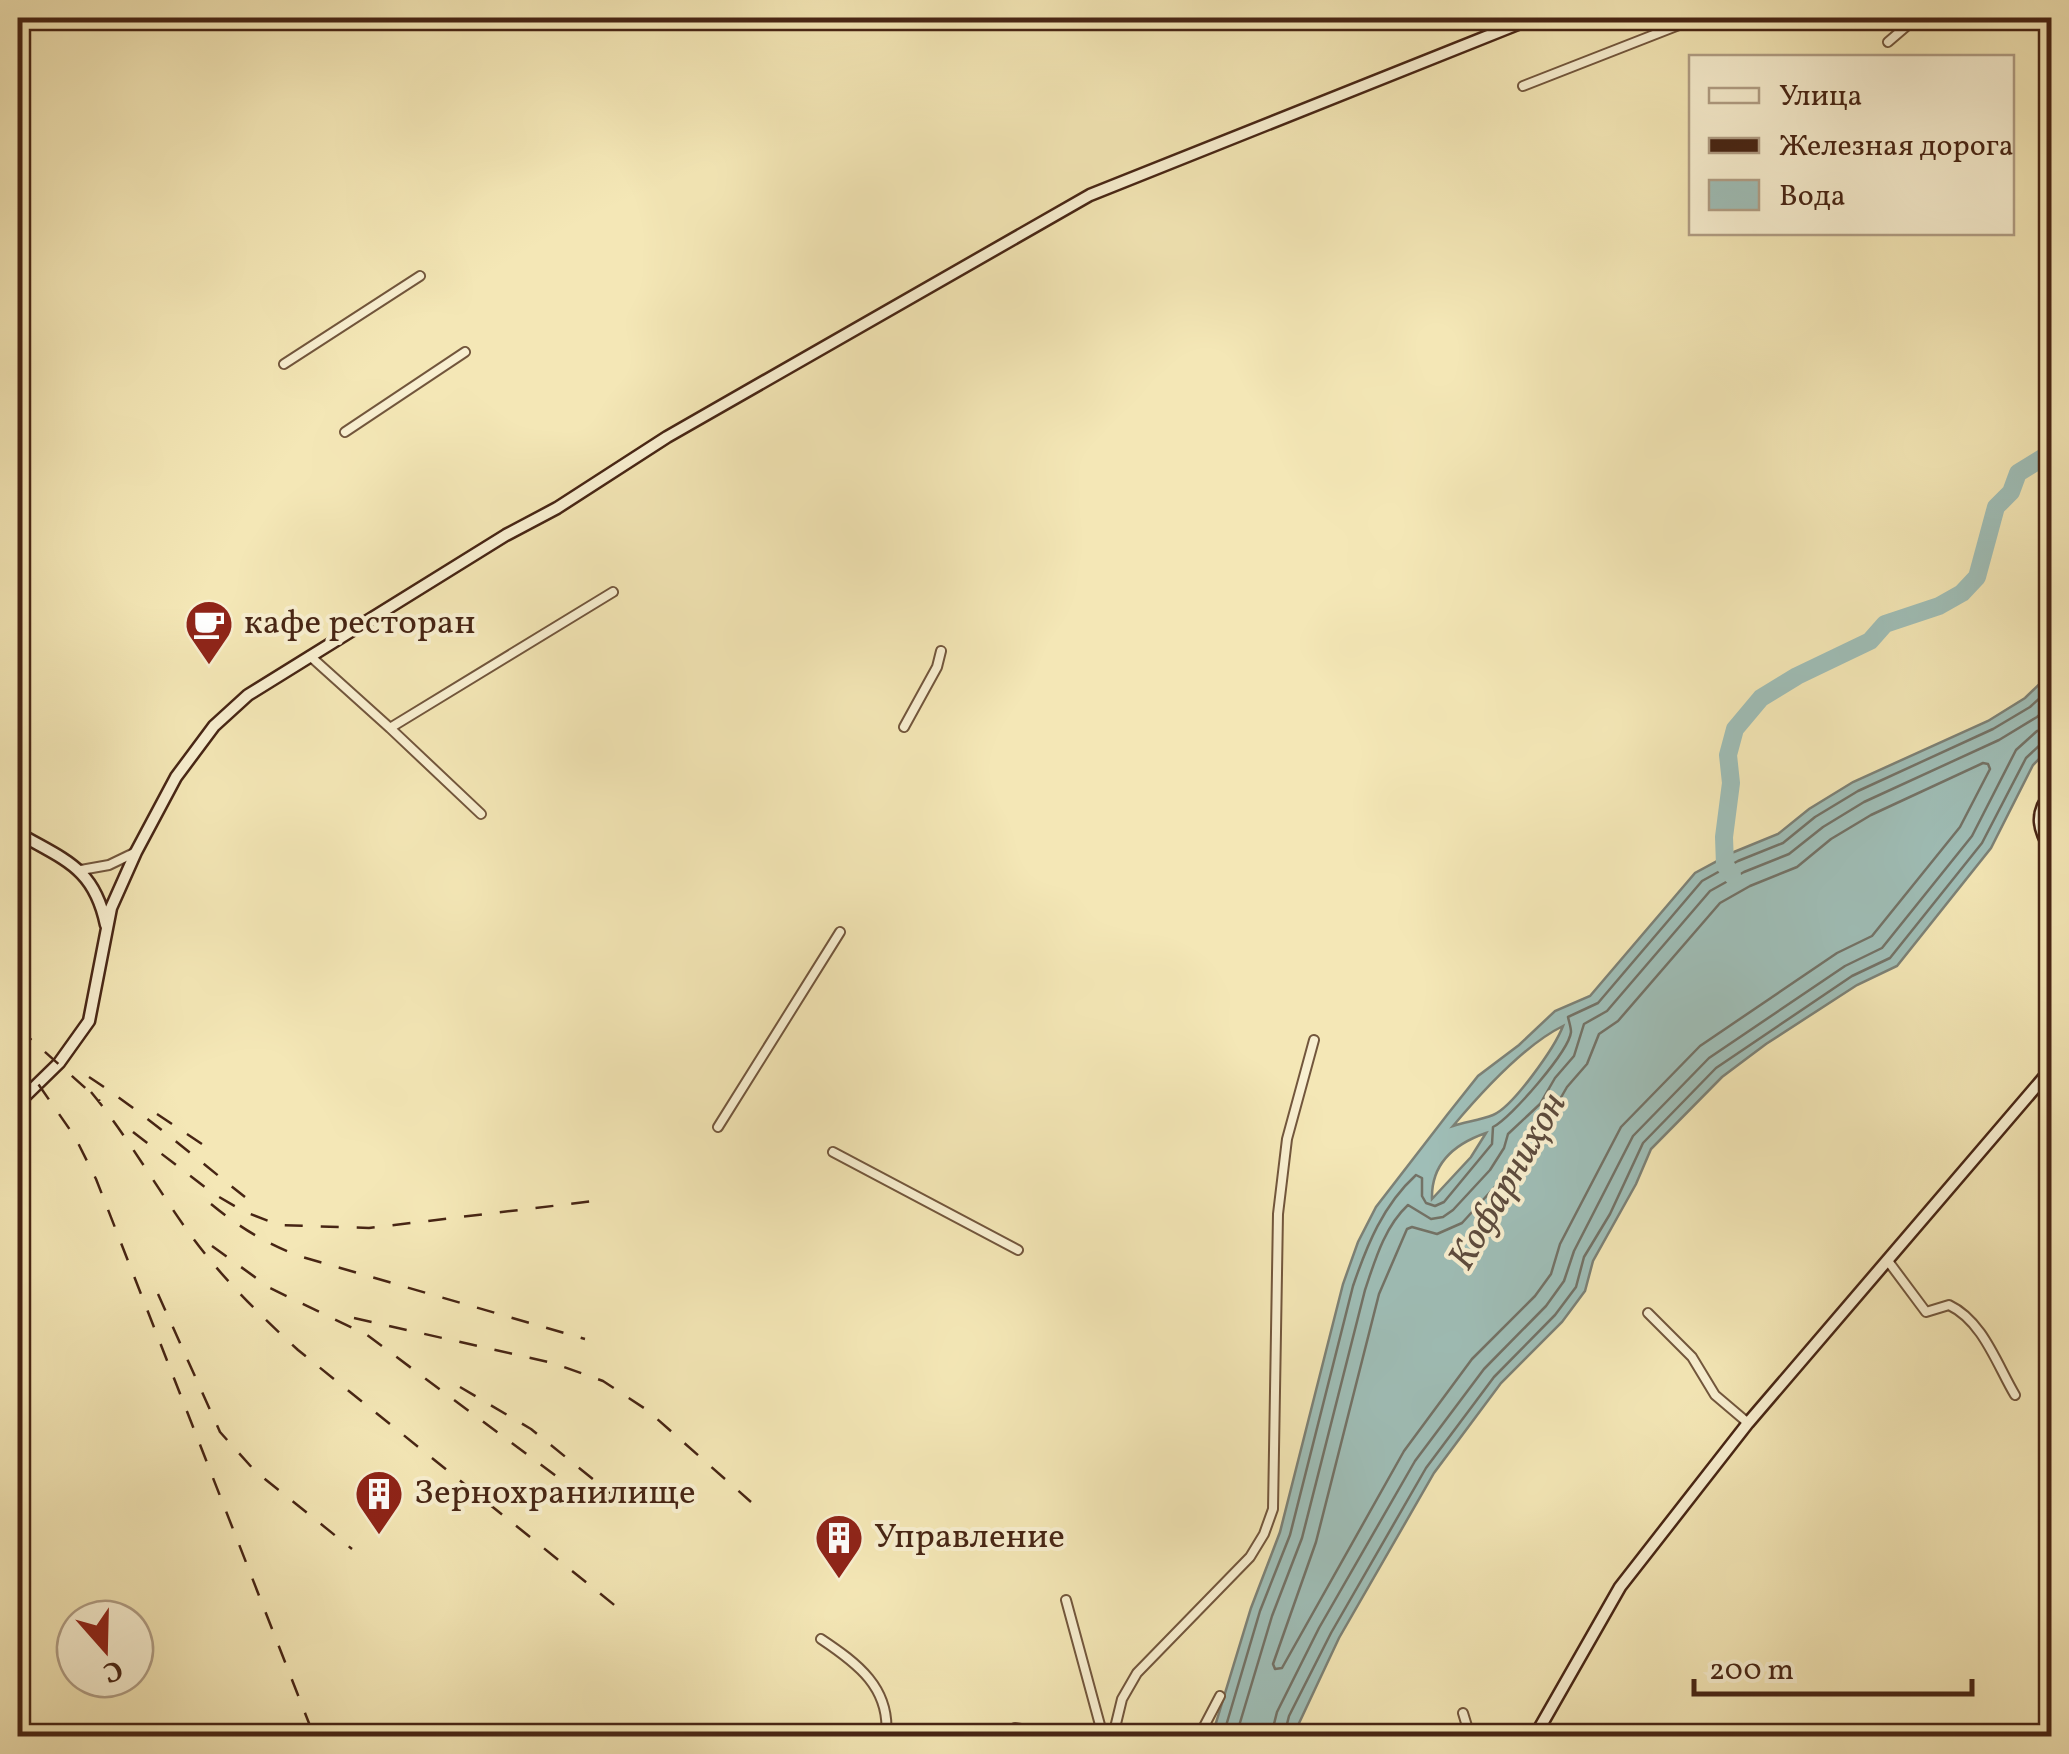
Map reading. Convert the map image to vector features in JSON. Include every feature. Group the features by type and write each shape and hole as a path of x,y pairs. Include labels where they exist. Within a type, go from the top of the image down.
{"main road":[{"path":"18,1103 58,1063 89,1021 107,926 136,852 176,777 214,726 248,694 668,437 1090,195 1533,18"},
{"path":"2052,792 2039,812 2038,822 2052,853"},
{"path":"18,833 81,870 94,888 107,926"},
{"path":"1535,1736 1620,1587 1748,1423 2052,1068"}],"street":[{"path":"1522,86 1697,18"},
{"path":"1888,42 1916,18"},
{"path":"284,364 420,276"},
{"path":"344,432 464,352"},
{"path":"390,728 613,592"},
{"path":"904,727 938,667 941,652"},
{"path":"310,656 481,814"},
{"path":"81,870 110,865 136,852"},
{"path":"718,1127 840,932"},
{"path":"1113,1736 1122,1699 1137,1673 1250,1557 1273,1509 1278,1214 1287,1139 1314,1040"},
{"path":"833,1152 1018,1250"},
{"path":"1888,1261 1926,1312 1949,1305 1964,1316 1989,1347 2015,1396"},
{"path":"1648,1313 1692,1357 1715,1395 1748,1423"},
{"path":"1066,1600 1104,1736"},
{"path":"821,1638 856,1662 870,1677 880,1695 887,1733 917,1736"},
{"path":"1199,1736 1220,1696"},
{"path":"1463,1713 1470,1736"},
{"path":"1015,1728 1062,1736"},
{"path":"475,1736 494,1729 510,1736"}],"water":[{"name":"Кофарниҳон","path":"2051,673 2051,747 2033,765 1991,848 1897,966 1857,985 1766,1044 1722,1077 1651,1149 1593,1261 1585,1291 1562,1322 1501,1383 1434,1473 1339,1638 1293,1736 1212,1736 1251,1608 1280,1532 1343,1284 1358,1242 1376,1207 1447,1115 1478,1076 1555,1011 1590,996 1695,873 1778,834 1853,782 1988,721 2025,698","holes":["1563,1026 1552,1048 1511,1101 1488,1117 1453,1126 1519,1057","1486,1133 1471,1157 1432,1199 1436,1175 1447,1157 1464,1143"]}],"waterway":[{"path":"1732,875 1725,865 1724,837 1731,783 1728,755 1735,729 1761,698 1797,676 1870,641 1885,624 1939,606 1962,593 1977,577 1996,507 2011,492 2018,473 2052,452"}],"railway":[{"path":"18,1028 100,1101"},
{"path":"18,1055 75,1137 96,1179 314,1736"},
{"path":"89,1077 245,1197"},
{"path":"91,1092 204,1252 270,1323 298,1350 623,1612"},
{"path":"157,1114 211,1150"},
{"path":"133,1132 214,1194 279,1225 369,1228 594,1201"},
{"path":"211,1204 253,1234 299,1256 585,1339"},
{"path":"212,1246 270,1288 367,1335 575,1490"},
{"path":"158,1294 220,1432 255,1471 352,1549"},
{"path":"354,1318 553,1363 603,1381 647,1410 751,1502"},
{"path":"460,1387 531,1429 620,1501"}],"place":[{"name":"кафе ресторан","path":"209,666"},
{"name":"Зернохранилище","path":"379,1536"},
{"name":"Управление","path":"839,1580"}]}
